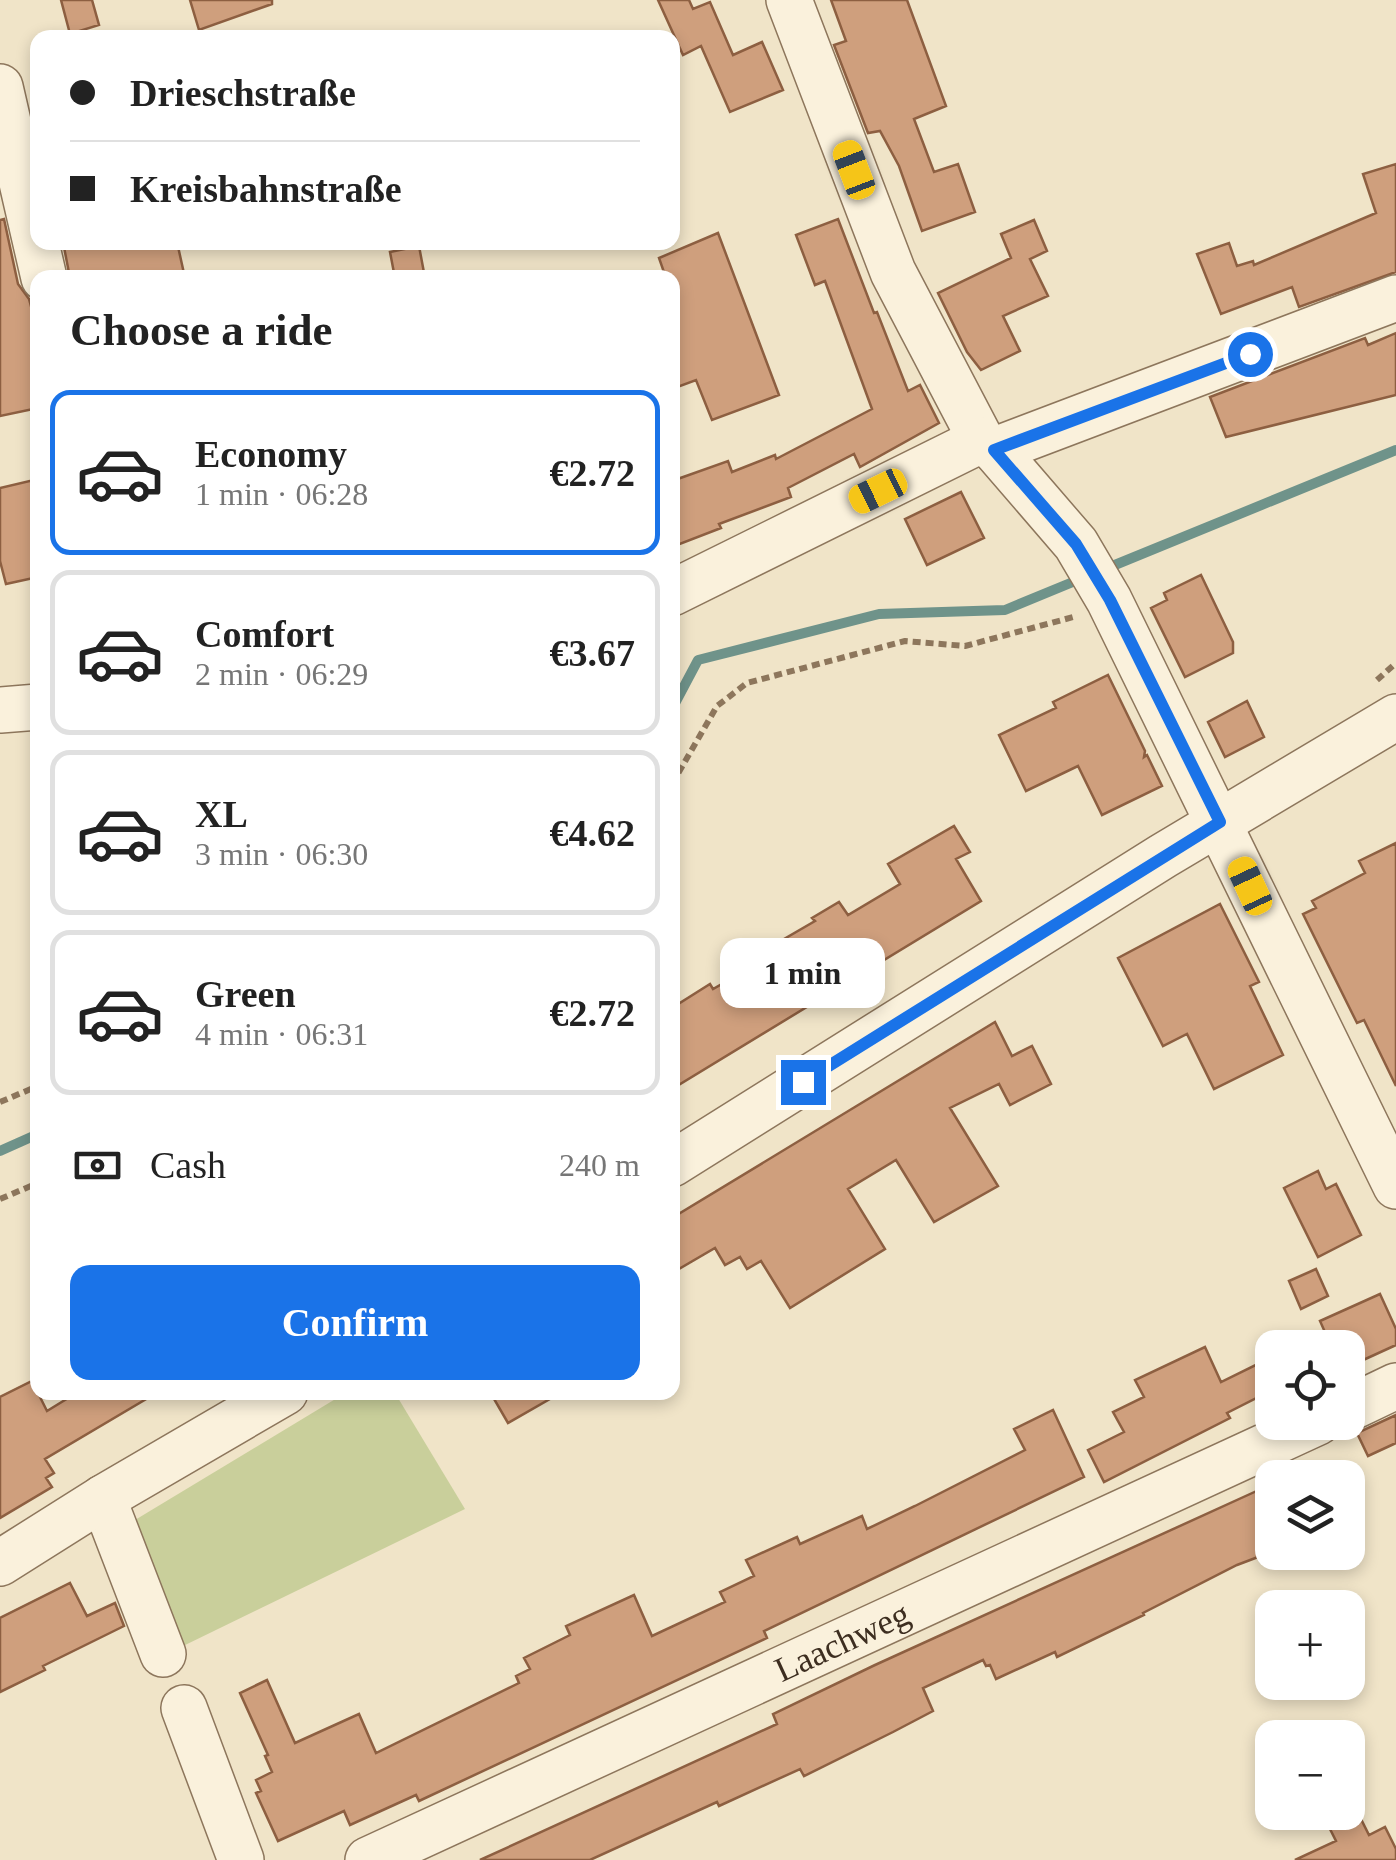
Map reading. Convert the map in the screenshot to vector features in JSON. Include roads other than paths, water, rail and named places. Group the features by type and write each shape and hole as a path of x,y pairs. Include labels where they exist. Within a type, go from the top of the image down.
{"street":[{"path":"789,0 893,272 988,445 1076,544 1110,600 1396,1186"},
{"path":"0,87 30,217"},
{"path":"680,589 988,445 1396,298"},
{"path":"0,710 30,707"},
{"path":"680,1159 1220,822 1396,717"},
{"path":"1365,1401 1396,1386"},
{"path":"0,1563 271,1400"},
{"name":"Laachweg","path":"368,1860 1279,1440"},
{"path":"103,1498 162,1654"},
{"path":"184,1708 241,1860"}],"waterway":[{"path":"1105,569 1396,450"},
{"path":"680,694 698,660 879,614 1005,610 1085,577"},
{"path":"0,1151 30,1138"}]}
